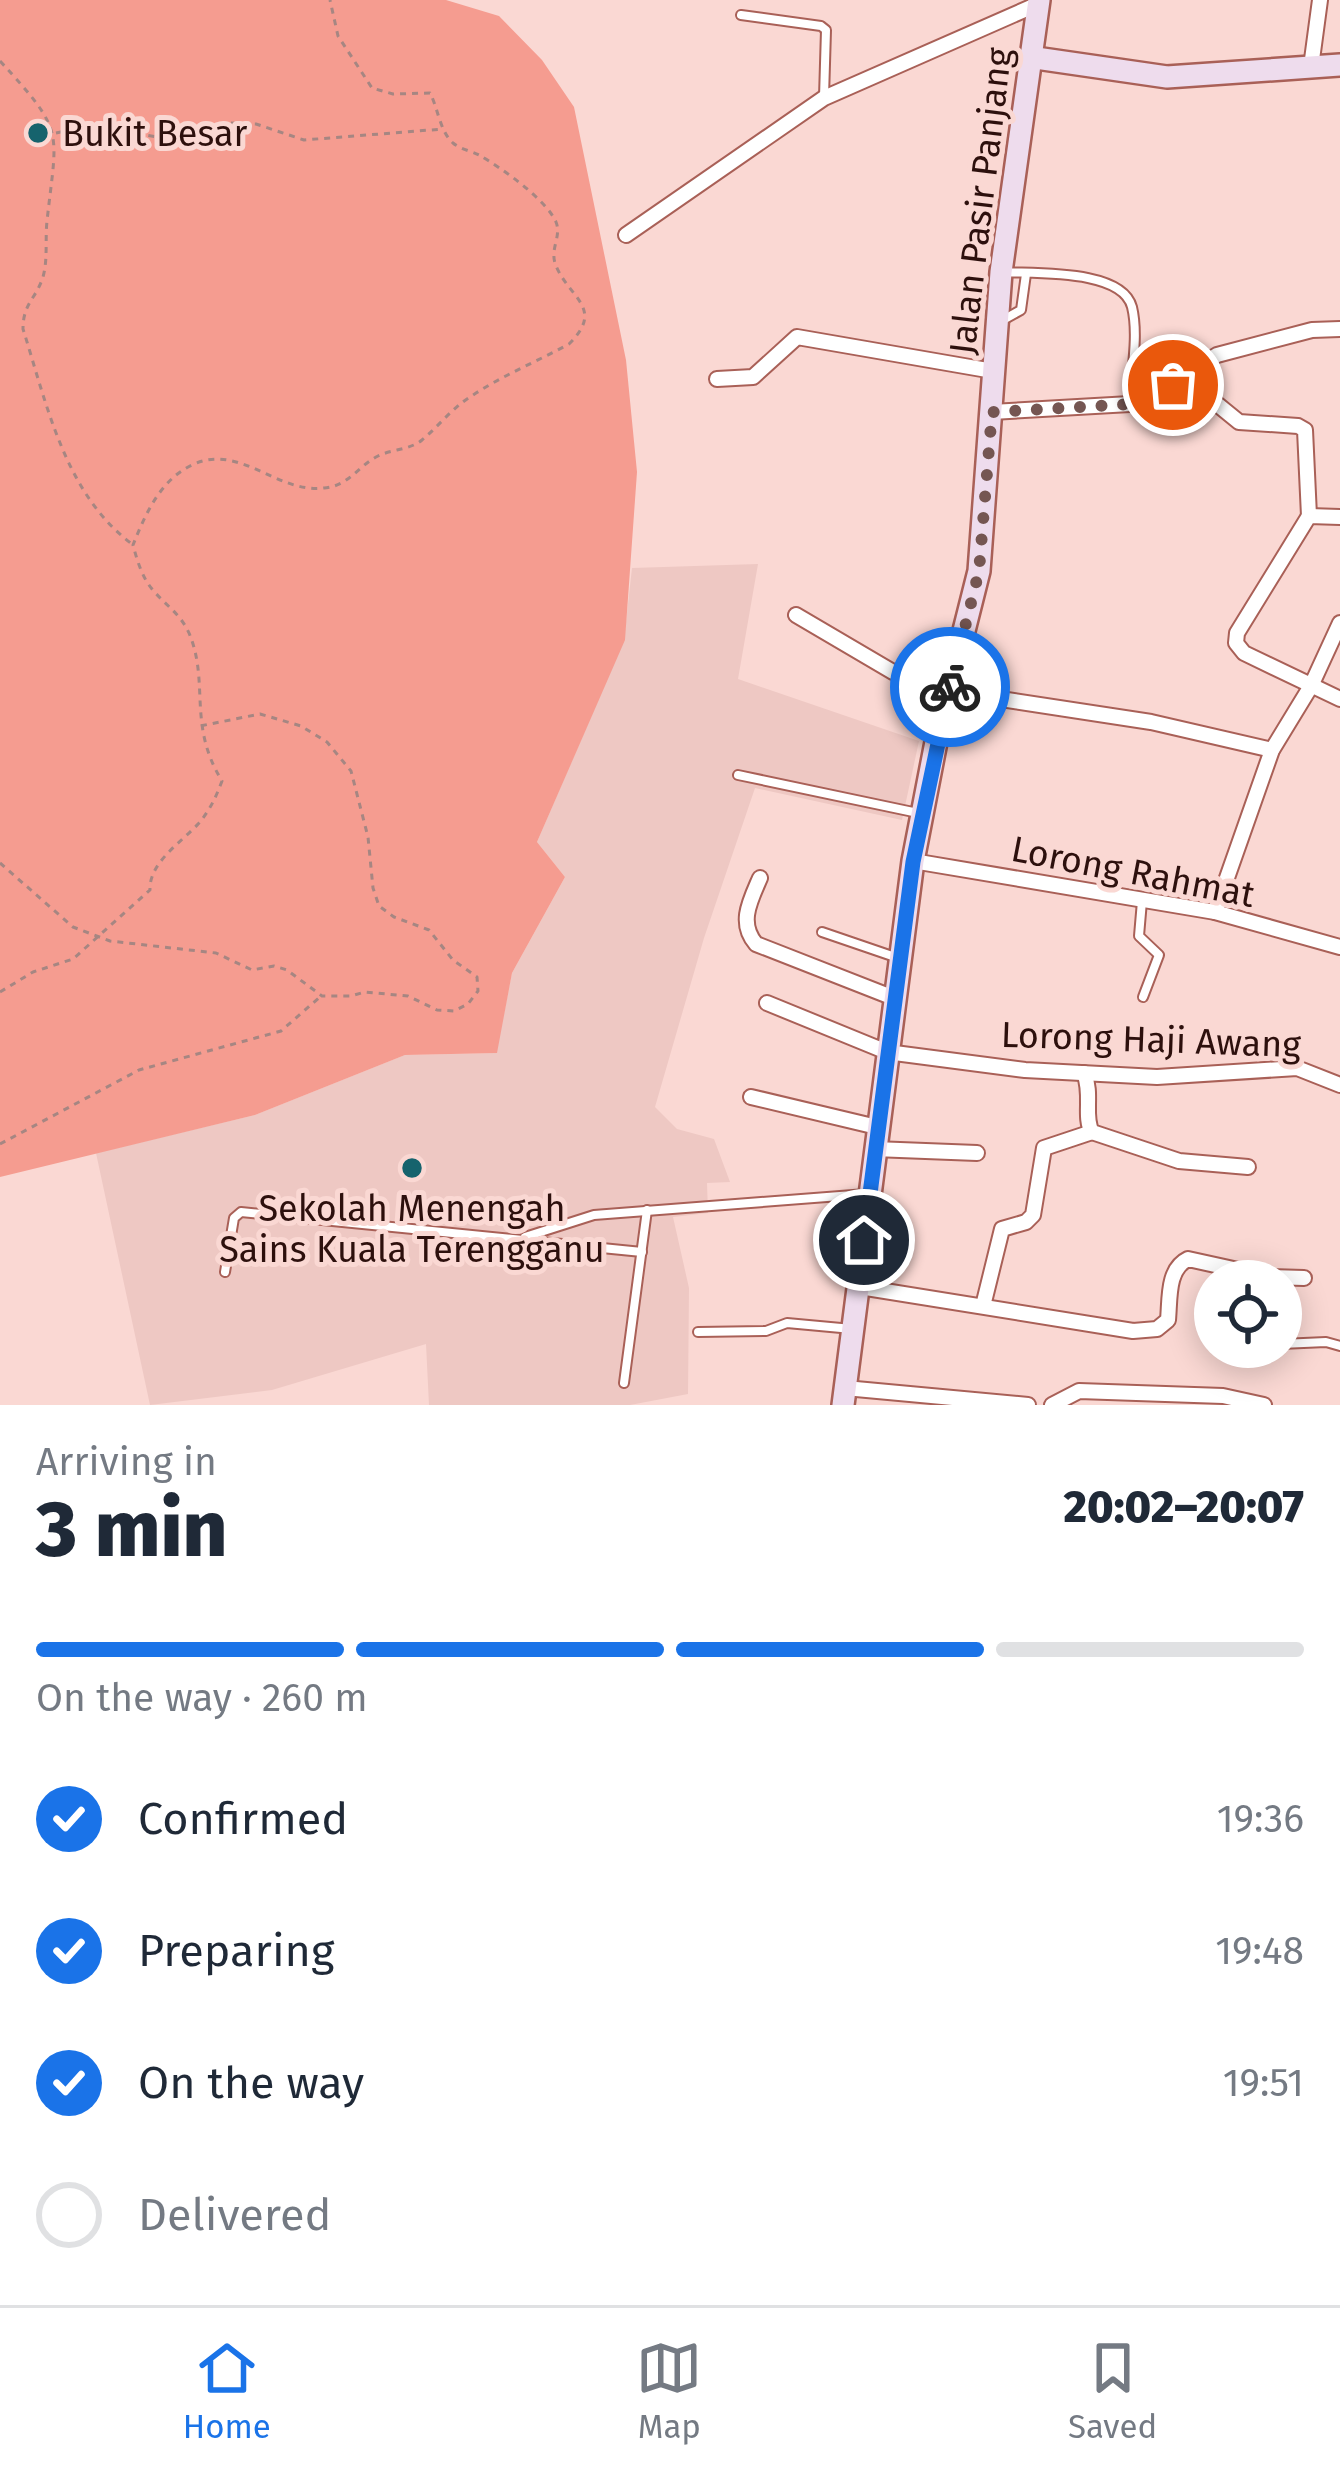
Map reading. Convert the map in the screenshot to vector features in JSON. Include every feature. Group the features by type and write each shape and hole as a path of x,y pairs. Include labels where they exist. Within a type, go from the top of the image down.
{"main road":[{"name":"Jalan Pasir Panjang","path":"844,1397 913,862 948,691 979,571 1001,272 1038,2"},
{"path":"1029,57 1167,77 1340,64"}],"street":[{"path":"1311,68 1320,0"},
{"path":"626,235 824,98 1038,2"},
{"path":"992,412 1130,404 1185,378 1217,355 1312,330 1340,329"},
{"path":"717,379 753,377 796,337 993,371"},
{"path":"1185,378 1239,422 1305,430 1309,516 1238,633 1237,643 1244,653 1340,699"},
{"path":"1309,516 1340,517"},
{"path":"796,615 892,672 948,691 1151,722 1272,749"},
{"path":"1215,912 1272,749 1312,686 1340,623"},
{"name":"Lorong Rahmat","path":"913,862 1215,912 1340,947"},
{"path":"760,878 746,923 756,944 894,998"},
{"name":"Lorong Haji Awang","path":"767,1003 887,1052 1025,1070 1157,1077 1297,1068 1340,1084"},
{"path":"1084,1073 1091,1095 1088,1123 1093,1132"},
{"path":"752,1097 875,1138 977,1153"},
{"path":"983,1306 1002,1228 1026,1222 1033,1215 1044,1148 1093,1132 1179,1161 1248,1167"},
{"path":"860,1287 1148,1330 1168,1320 1173,1276 1181,1262 1194,1260"},
{"path":"1052,1405 1078,1391 1223,1396 1264,1405"},
{"path":"844,1397 1028,1405"}],"lane":[{"path":"741,15 826,30 824,98"},
{"path":"1001,272 1102,280 1126,294 1133,324 1130,404"},
{"path":"998,321 1021,310 1026,274"},
{"path":"738,775 922,814"},
{"path":"1142,901 1139,936 1159,955 1143,997"},
{"path":"822,932 899,958"},
{"path":"518,1239 594,1215 868,1194"},
{"path":"624,1383 647,1210"},
{"path":"225,1272 234,1218 241,1212 642,1252"},
{"path":"698,1332 766,1331 787,1323 854,1329"},
{"path":"1302,1343 1340,1346"}],"path":[{"path":"133,545 157,497 175,475 197,462 250,464 278,482 300,488 327,488 349,481 377,456 419,443 472,395 569,344 581,332 586,316 556,265 551,250 558,233 556,222 545,206 495,164 454,144 430,93 393,94 372,88 338,36 330,0"},
{"path":"0,61 43,109 55,133 42,280 23,310 23,328 87,501 108,527 133,545 152,590 174,608 189,633 196,658 200,727 207,754 222,781 197,826 177,842 149,879 149,890 73,959 33,973 0,992"},
{"path":"55,133 108,122 157,137 229,123 256,124 304,140 443,129"},
{"path":"0,862 73,927 127,944 216,953 252,970 274,966 322,996 365,992 408,996 437,1010 454,1011 468,1004 478,991 477,977 453,960 429,930 379,906 351,771 327,742 301,725 260,714 200,727"},
{"path":"0,1144 139,1070 280,1031 322,996"}],"shaded area":[{"path":"0,0 446,0 499,16 542,60 574,107 626,360 637,472 625,640 537,842 565,877 512,973 497,1053 405,1055 255,1115 0,1177"},
{"name":"Sekolah Menengah Sains Kuala Terengganu","path":"758,564 738,679 919,741 902,820 755,788 704,938 655,1107 677,1129 714,1139 730,1182 707,1183 708,1213 673,1217 689,1288 688,1394 630,1405 429,1405 426,1344 272,1390 150,1405 96,1153 255,1115 405,1055 496,1053 512,973 565,877 537,842 624,640 632,568"}],"way so far":[{"path":"950,687 979,571 992,412 1130,404 1173,385"}],"place":[{"name":"Bukit Besar","path":"38,133"},
{"name":"Sekolah Menengah Sains Kuala Terengganu","path":"412,1168"}],"route":[{"path":"864,1240 913,862 950,687"}]}
